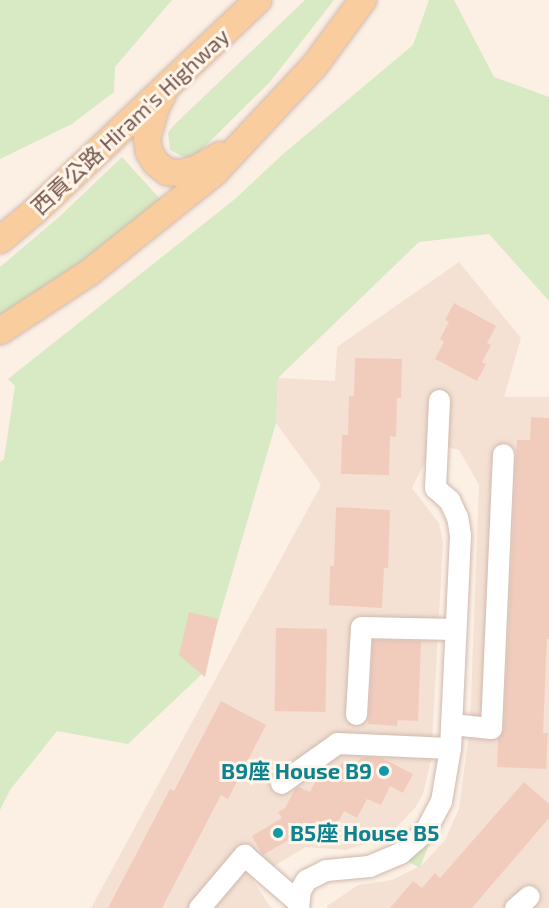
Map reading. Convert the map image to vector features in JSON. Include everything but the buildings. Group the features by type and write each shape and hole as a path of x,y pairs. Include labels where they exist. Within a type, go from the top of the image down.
{"main road":[{"name":"西貢公路 Hiram's Highway","path":"0,240 35,211 258,0"},
{"path":"0,331 52,298 138,235 214,173 315,65 363,0"},
{"path":"171,82 156,107 147,138 149,152 156,163 167,172 181,173 210,162 261,125"}],"street":[{"path":"199,908 244,855 298,904 306,880 315,873 385,861 413,843 429,824 441,801 450,748 460,535 457,517 449,500 435,488 439,400"},
{"path":"451,724 491,728 503,454"},
{"path":"356,714 361,627 455,629"},
{"path":"281,783 337,743 450,748"}],"shaded area":[{"path":"459,262 521,338 504,397 549,397 549,908 327,908 358,885 392,880 422,865 445,840 459,809 470,726 479,485 459,450 447,447 429,454 412,488 439,523 443,542 431,761 423,794 415,808 392,832 378,840 346,850 306,847 252,879 271,908 91,908 321,485 276,423 278,378 335,381 337,347"}],"green space":[{"path":"0,0 172,0 115,67 114,92 72,124 0,159"},
{"path":"305,0 334,0 270,82 195,156 186,158 170,150 168,133 173,126"},
{"path":"429,0 454,0 494,77 549,97 549,301 489,234 419,242 278,378 276,423 203,673 128,744 57,731 10,790 0,810 0,462 4,459 15,386 8,379 235,199 283,154 413,45"},
{"path":"122,157 162,201 63,278 0,318 0,267 59,217"},
{"path":"405,835 430,841 420,868 401,858"}],"place":[{"name":"B9座 House B9","path":"384,771"},
{"name":"B5座 House B5","path":"278,833"}]}
